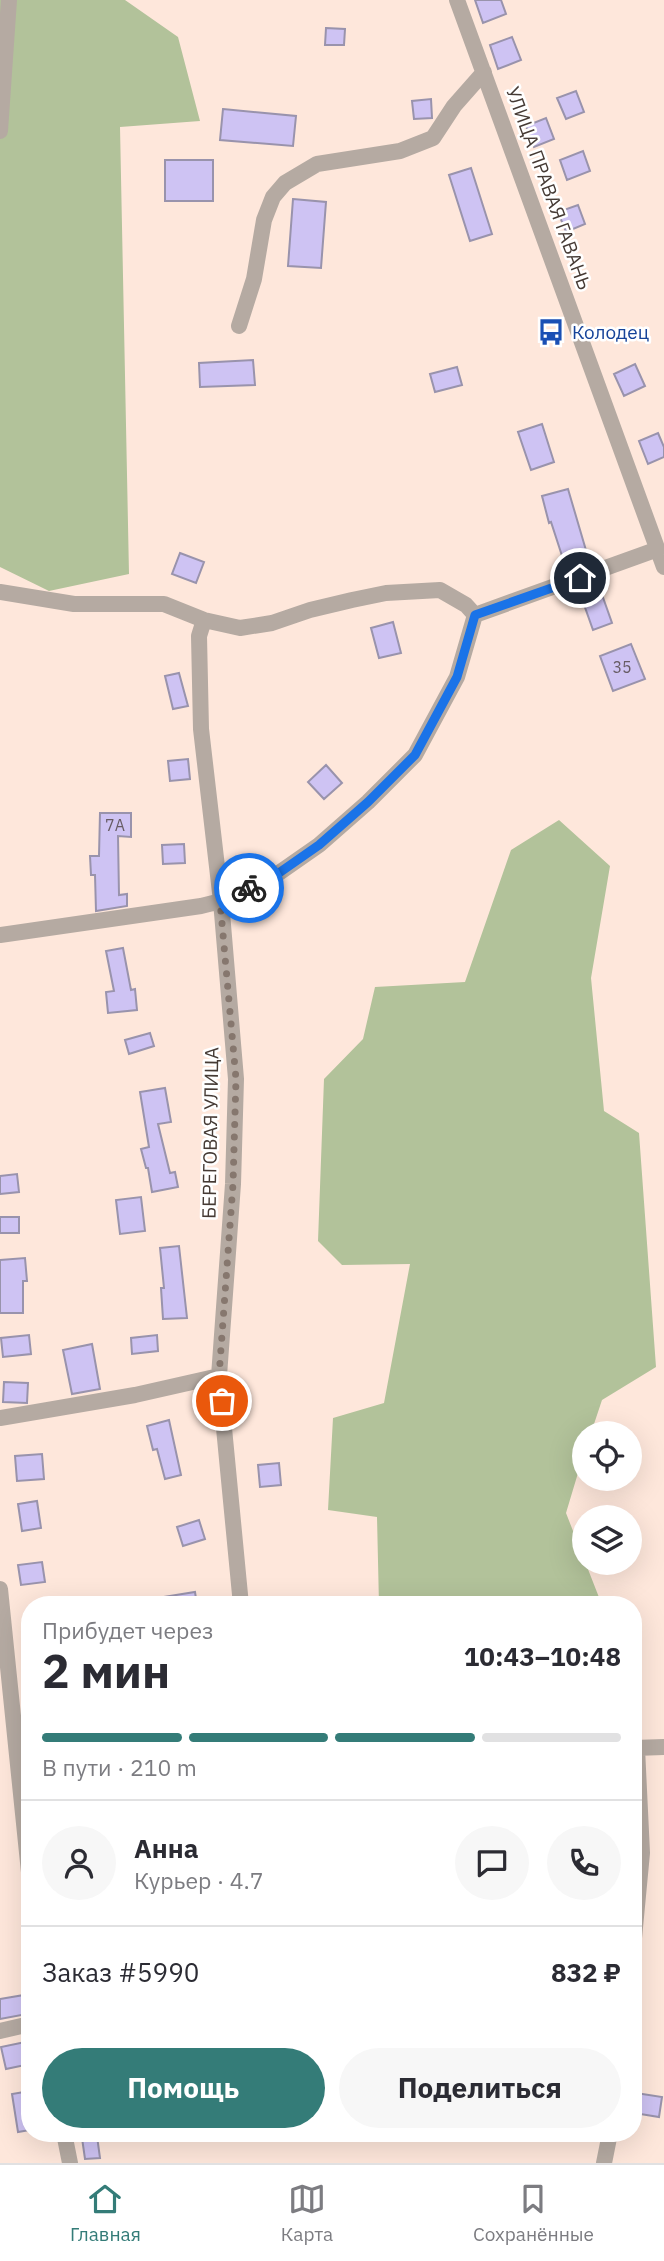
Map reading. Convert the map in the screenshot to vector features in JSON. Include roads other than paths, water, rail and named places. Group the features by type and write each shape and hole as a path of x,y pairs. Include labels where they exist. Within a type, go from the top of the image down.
{"street":[{"path":"0,5 3,0"},
{"path":"0,131 9,0"},
{"name":"УЛИЦА ПРАВАЯ ГАВАНЬ","path":"457,0 664,567"},
{"path":"239,326 254,279 264,220 273,197 285,183 317,164 400,151 433,138 454,106 484,72"},
{"path":"475,615 658,549"},
{"path":"0,592 74,604 164,604 204,620 240,628 272,623 310,610 386,593 440,590 466,605 475,615"},
{"path":"0,934 65,927 220,901 276,875 319,845 368,802 415,755 457,677 475,615"},
{"name":"БЕРЕГОВАЯ УЛИЦА","path":"204,620 199,636 201,729 236,1079 233,1184 219,1376 240,1596"},
{"path":"0,1418 135,1395 219,1376"},
{"path":"0,1589 21,1794"},
{"path":"642,1748 664,1747"},
{"path":"0,2031 21,2026"},
{"path":"66,2142 69,2163"},
{"path":"604,2163 608,2142"}],"place":[{"name":"Колодец","path":"551,332"}]}
